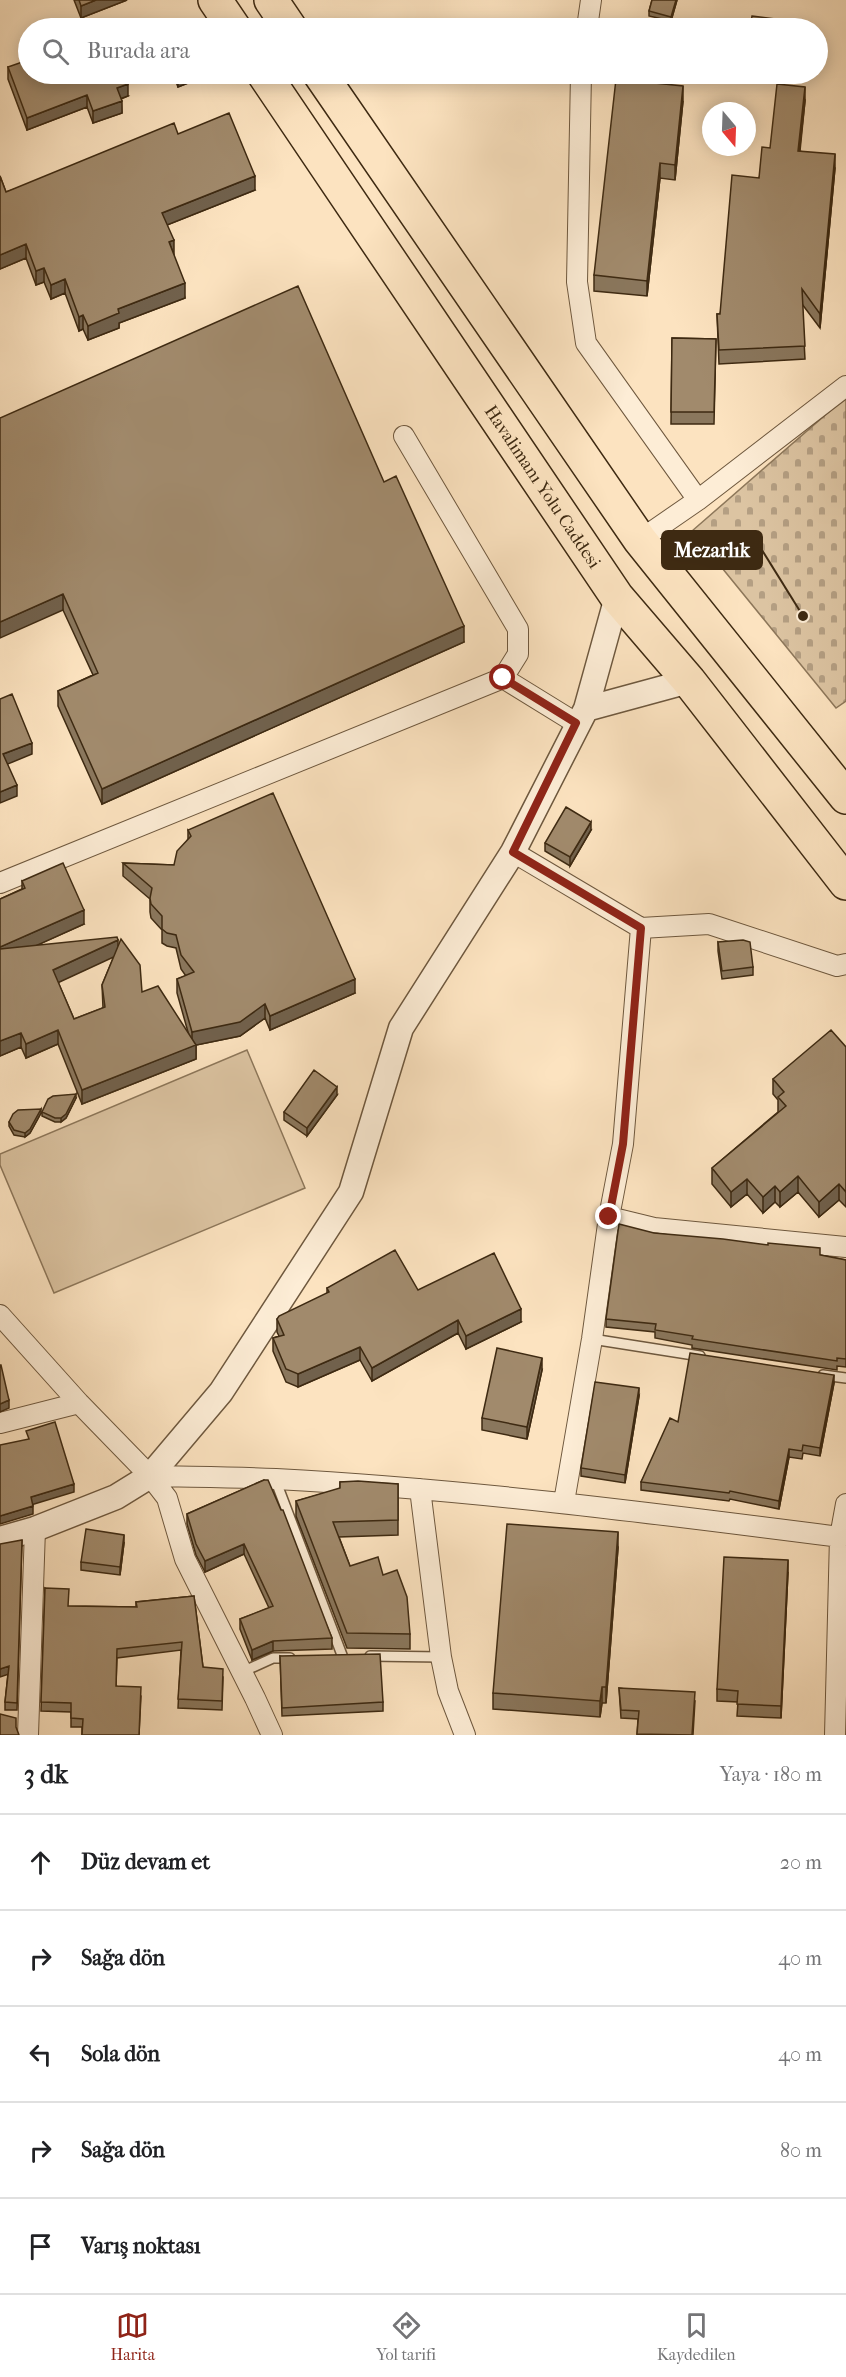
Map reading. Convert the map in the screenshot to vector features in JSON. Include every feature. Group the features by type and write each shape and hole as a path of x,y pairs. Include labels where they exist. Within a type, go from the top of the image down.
{"highway":[{"path":"214,0 227,18"},
{"path":"271,0 283,18"},
{"path":"298,0 306,18"},
{"name":"Havalimanı Yolu Caddesi","path":"271,84 617,597 689,681 846,882"},
{"path":"327,84 640,540 846,797"},
{"path":"334,84 346,111"}],"street":[{"path":"588,18 591,0"},
{"path":"581,84 576,282 586,343 698,500"},
{"path":"640,540 698,500 846,386"},
{"path":"0,883 503,678 518,654 518,629 404,436"},
{"path":"0,1539 35,1529 116,1497 150,1476 221,1392 351,1192 401,1028 513,852 581,716 617,597"},
{"path":"503,678 581,716 689,681"},
{"path":"513,852 641,928 709,924 837,966 846,964"},
{"path":"564,1502 592,1339 609,1217 623,1144 641,928"},
{"path":"609,1217 654,1228 846,1247"},
{"path":"0,1315 79,1403 150,1476 167,1498 185,1559 272,1735"},
{"path":"0,1424 79,1403"},
{"path":"150,1476 275,1479 420,1489 564,1502 840,1537"},
{"path":"420,1489 441,1657 448,1691 465,1735"},
{"path":"835,1735 840,1537 846,1504"},
{"path":"28,1735 35,1529"}],"lane":[{"path":"592,1339 708,1357"},
{"path":"811,1373 846,1378"},
{"path":"275,1479 342,1656"},
{"path":"330,1656 353,1656"},
{"path":"364,1656 441,1657"},
{"path":"242,1672 273,1658 296,1658"}],"green space":[{"path":"846,397 846,701 836,708 692,531"},
{"path":"247,1050 305,1188 54,1293 0,1165 0,1154"}],"building":[{"path":"79,0 96,0 81,6"},
{"path":"652,0 676,0 671,17 649,11"},
{"path":"18,64 18,84 128,84 117,88 122,101 93,111 87,95 27,118 8,67"},
{"path":"615,84 683,86 675,165 660,163 647,281 594,275"},
{"path":"777,84 805,87 798,151 835,154 820,314 802,289 805,346 719,350 717,314 720,314 732,175 759,178 762,147 770,148"},
{"path":"229,113 255,176 162,213 174,240 169,242 185,283 118,309 119,313 88,326 83,315 79,317 65,279 51,285 44,268 36,271 26,244 0,255 0,176 6,192 174,123 178,134"},
{"path":"298,286 384,482 396,476 464,626 102,789 58,691 98,673 63,594 0,622 0,418"},
{"path":"672,338 716,339 714,412 671,412"},
{"path":"12,694 32,743 3,754 17,785 0,792 0,699"},
{"path":"273,793 355,979 270,1016 265,1004 240,1022 192,1032 177,979 194,972 181,955 176,935 162,929 162,916 151,904 152,888 123,863 174,865 177,851 191,836 188,830"},
{"path":"566,807 591,822 570,857 545,843"},
{"path":"63,863 84,910 0,947 0,899 25,888 22,881"},
{"path":"117,937 118,940 53,970 74,1019 105,1007 102,985 121,939 140,965 142,992 158,986 196,1045 82,1090 58,1030 26,1044 21,1033 0,1041 0,949"},
{"path":"743,940 750,942 753,967 722,971 718,942"},
{"path":"831,1030 846,1047 846,1192 839,1184 819,1202 798,1176 780,1192 775,1186 763,1197 747,1179 731,1192 712,1168 786,1106 778,1097 784,1092 773,1079"},
{"path":"314,1070 337,1087 307,1128 284,1112"},
{"path":"76,1094 66,1114 61,1118 55,1118 42,1112 48,1099 53,1096"},
{"path":"41,1109 30,1129 25,1133 14,1130 9,1122 18,1110"},
{"path":"619,1224 654,1233 820,1248 820,1255 846,1260 846,1359 837,1358 837,1361 692,1339 693,1336 655,1330 656,1324 606,1319"},
{"path":"395,1250 418,1290 494,1253 521,1309 466,1336 458,1320 372,1368 360,1347 298,1374 286,1369 273,1338 284,1335 277,1319 279,1316 329,1292 327,1288"},
{"path":"497,1348 542,1358 527,1427 482,1418"},
{"path":"690,1353 834,1375 820,1448 803,1445 802,1451 789,1449 779,1501 730,1491 729,1493 641,1482 670,1418 678,1422"},
{"path":"0,1365 9,1400 0,1404"},
{"path":"595,1382 639,1388 625,1475 581,1468"},
{"path":"55,1422 74,1484 31,1497 33,1506 0,1516 0,1445 29,1439 26,1431"},
{"path":"268,1480 283,1510 332,1638 273,1641 252,1650 240,1619 273,1606 244,1544 205,1561 196,1544 187,1514"},
{"path":"340,1482 398,1484 398,1520 333,1522 350,1566 378,1557 383,1575 397,1570 407,1597 410,1634 347,1633 296,1501 340,1488"},
{"path":"507,1524 618,1532 606,1687 602,1687 600,1701 493,1693"},
{"path":"86,1529 124,1535 120,1567 81,1562"},
{"path":"22,1540 17,1703 5,1702 9,1666 0,1669 0,1544"},
{"path":"724,1557 788,1560 781,1706 737,1704 738,1691 717,1689"},
{"path":"45,1588 69,1589 68,1606 137,1607 136,1602 194,1596 203,1667 223,1669 222,1701 178,1699 182,1642 117,1649 116,1686 141,1687 139,1735 82,1735 83,1719 71,1718 71,1703 41,1702"},
{"path":"380,1654 383,1702 282,1708 280,1656"},
{"path":"619,1688 695,1692 692,1735 637,1734 639,1711 621,1710"},
{"path":"0,1714 16,1718 19,1735 0,1735"}],"place":[{"name":"Mezarlık","path":"803,616"}],"route":[{"path":"503,678 576,723 513,852 641,928 623,1144 609,1217"}]}
